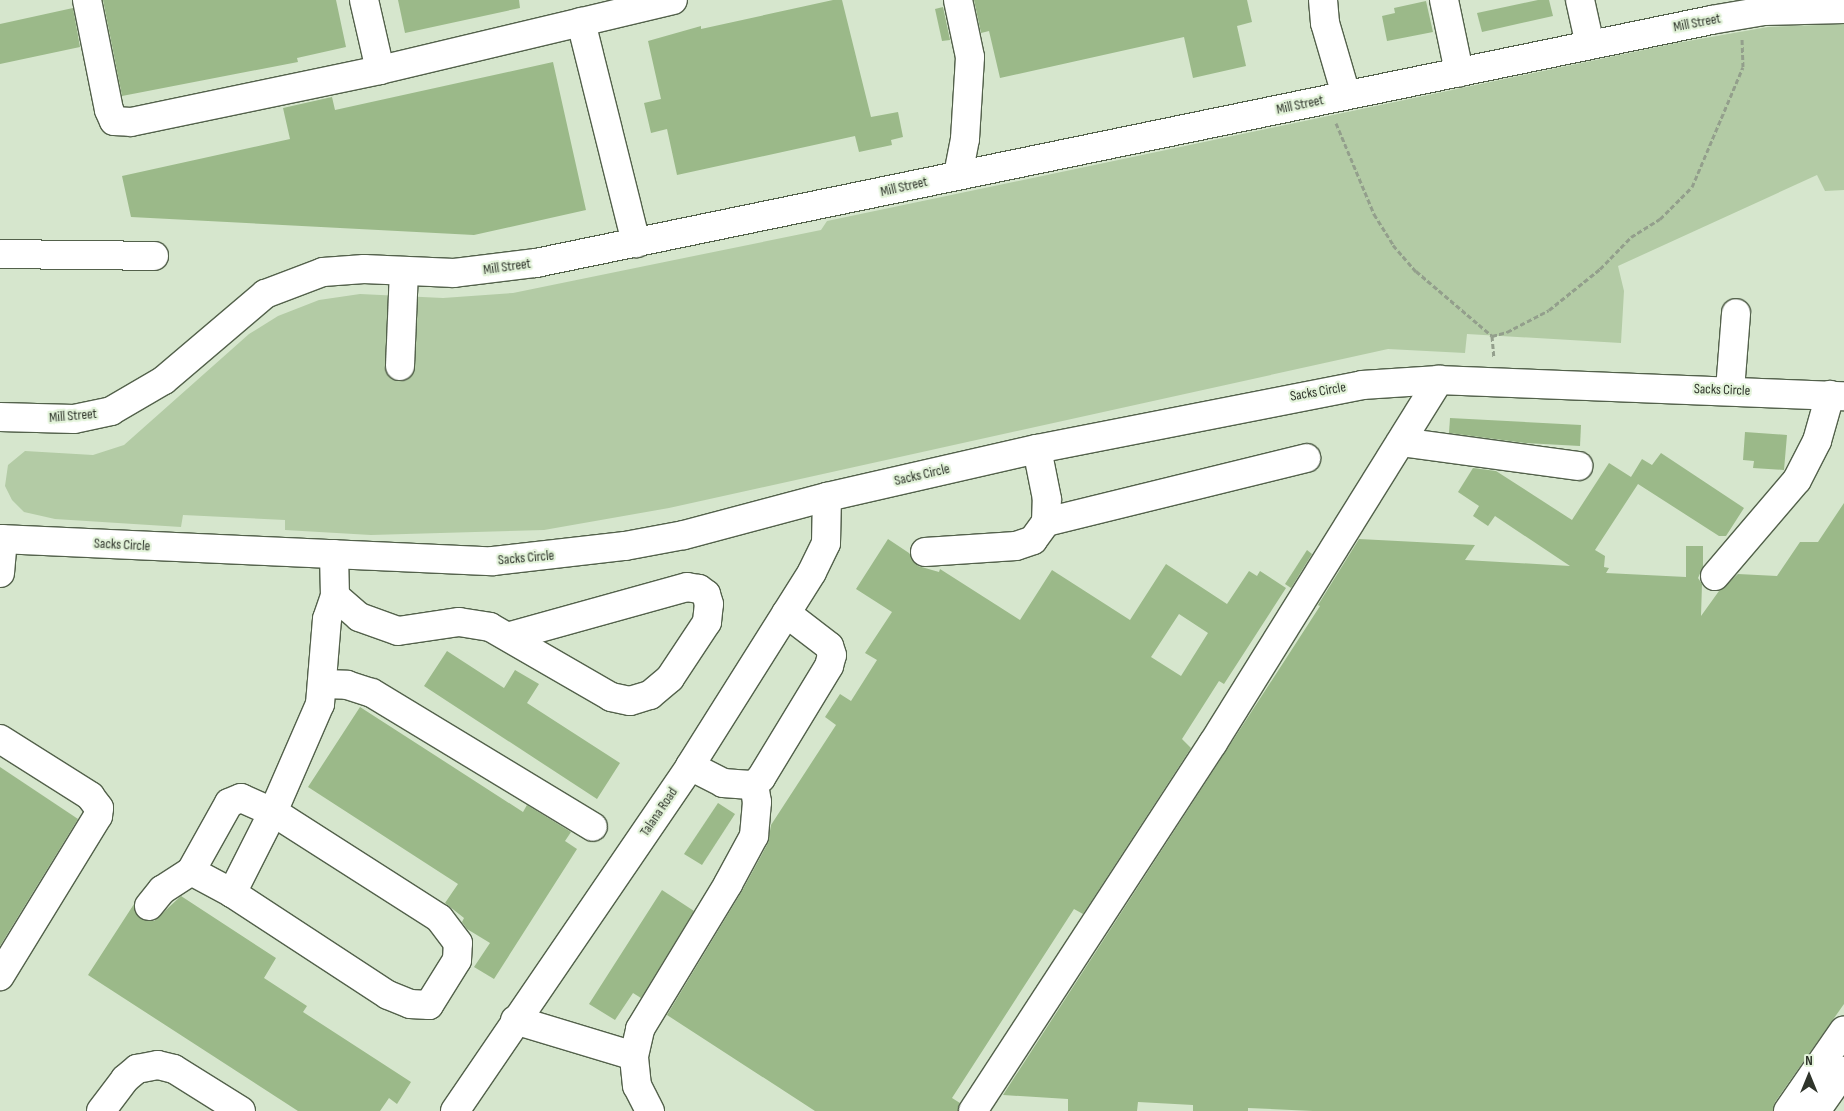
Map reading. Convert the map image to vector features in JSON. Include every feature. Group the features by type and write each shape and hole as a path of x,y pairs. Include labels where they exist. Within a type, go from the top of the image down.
{"street":[{"path":"88,0 114,121 131,122 380,70 673,0"},
{"path":"364,0 380,70"},
{"path":"958,0 970,57 965,139 958,175"},
{"path":"1323,0 1335,98"},
{"path":"1444,0 1459,72"},
{"path":"1580,0 1590,45"},
{"name":"Mill Street","path":"0,417 74,418 111,411 164,380 238,314 275,288 323,272 364,269 404,271 491,270 636,243 1739,15 1788,9 1844,9"},
{"path":"581,22 636,243"},
{"path":"0,254 154,256"},
{"path":"400,366 404,271"},
{"path":"1730,390 1736,313"},
{"path":"973,1111 1213,743 1439,380"},
{"name":"Sacks Circle","path":"1,539 493,561 562,555 684,534 827,497 1038,449 1329,389 1439,380 1730,390 1837,396"},
{"path":"1715,576 1797,480 1837,396"},
{"path":"1401,442 1578,466"},
{"path":"925,552 1016,546 1033,540 1046,522 1047,499 1038,449"},
{"path":"1046,522 1306,458"},
{"name":"Talana Road","path":"455,1111 515,1020 690,766 786,613 826,543 827,497"},
{"path":"0,573 1,539"},
{"path":"232,893 272,812 320,704 327,619 335,596 334,554"},
{"path":"335,596 359,617 380,627 412,630 459,622 474,622 510,636 611,697 630,701 650,695 670,678 707,622 709,604 706,594 699,589 687,587 510,636"},
{"path":"650,1111 637,1086 634,1056 640,1029 728,884 754,836 756,802 754,785 829,666 832,655 829,646 786,613"},
{"path":"323,684 347,685 372,693 593,827"},
{"path":"0,739 90,796 99,808 98,816 0,976"},
{"path":"690,766 722,783 754,785"},
{"path":"149,906 162,890 191,871 229,804 235,799 250,800 439,918 458,943 457,960 429,1005 410,1004 388,995 232,893 191,871"},
{"path":"515,1020 634,1056"},
{"path":"1788,1111 1844,1030"},
{"path":"101,1111 125,1079 137,1069 158,1064 174,1069 241,1111"},
{"path":"1816,1111 1844,1071"}],"path":[{"path":"1492,336 1507,332 1549,310 1600,269 1631,237 1660,219 1692,187 1743,67 1739,15"},
{"path":"1335,98 1374,214 1393,245 1416,271 1492,336 1496,382"}],"green space":[{"path":"1844,24 1844,190 1825,191 1817,175 1618,266 1624,291 1621,343 1467,334 1465,353 1388,349 669,508 544,530 371,535 285,530 285,520 183,515 181,527 55,519 24,512 12,500 5,486 8,465 25,451 93,455 124,445 249,334 278,316 319,300 360,294 443,298 513,293 821,230 827,221 1677,43 1768,27"}],"building":[{"path":"103,0 336,0 346,47 297,58 298,62 122,96"},
{"path":"398,0 519,0 520,8 405,33"},
{"path":"833,0 842,0 871,117 898,112 903,137 891,140 892,145 859,152 855,136 677,175 667,129 651,133 644,103 661,99 648,41 701,26 701,29"},
{"path":"974,0 1247,0 1252,22 1237,26 1246,66 1193,78 1184,37 1000,78 989,31 981,33"},
{"path":"1538,0 1549,0 1553,16 1482,32 1477,13"},
{"path":"1426,1 1433,32 1387,41 1382,16 1395,13 1394,8"},
{"path":"943,7 950,40 942,41 935,9"},
{"path":"73,8 80,47 0,64 0,24"},
{"path":"553,62 586,210 474,235 131,217 122,176 290,139 283,108 332,97 335,110"},
{"path":"1450,418 1581,425 1580,446 1525,443 1449,433"},
{"path":"1745,432 1787,435 1784,470 1753,468 1754,461 1743,460"},
{"path":"1661,453 1744,508 1726,536 1719,536 1638,484 1595,550 1605,556 1604,567 1609,568 1606,573 1686,577 1686,546 1703,546 1703,567 1698,578 1702,584 1701,616 1719,591 1738,574 1777,576 1800,542 1818,542 1844,503 1844,1004 1775,1102 1773,1111 1313,1111 1248,1108 1248,1111 1193,1111 1193,1105 1138,1102 1137,1111 1068,1111 1068,1099 1003,1095 1320,606 1318,605 1359,539 1475,545 1465,560 1570,566 1495,516 1488,526 1473,516 1479,506 1458,492 1473,468 1496,471 1572,520 1609,463 1631,477 1642,459 1652,465"},
{"path":"888,539 909,553 918,566 939,572 940,569 1020,620 1052,570 1130,620 1166,564 1227,604 1249,571 1257,576 1260,571 1286,588 1224,684 1219,681 1182,739 1191,748 1083,914 1074,909 952,1098 960,1103 958,1111 815,1111 667,1015 742,891 768,843 771,825 836,725 825,717 840,694 851,701 877,660 865,653 892,612 856,589","holes":["1179,614 1208,633 1181,676 1151,657"]},
{"path":"1307,550 1312,554 1291,588 1285,584"},
{"path":"447,651 504,688 515,670 539,684 527,703 620,763 597,799 424,686"},
{"path":"360,707 523,812 527,805 571,832 565,841 577,849 494,979 474,967 490,943 467,929 462,922 464,918 445,903 458,884 308,787"},
{"path":"0,767 78,819 0,946"},
{"path":"718,803 735,814 702,865 684,854"},
{"path":"662,890 694,911 641,998 633,993 615,1020 589,1004"},
{"path":"181,896 276,958 264,978 307,1006 303,1012 411,1082 397,1104 389,1098 380,1111 298,1111 88,975 134,904 140,918 154,921"}]}
